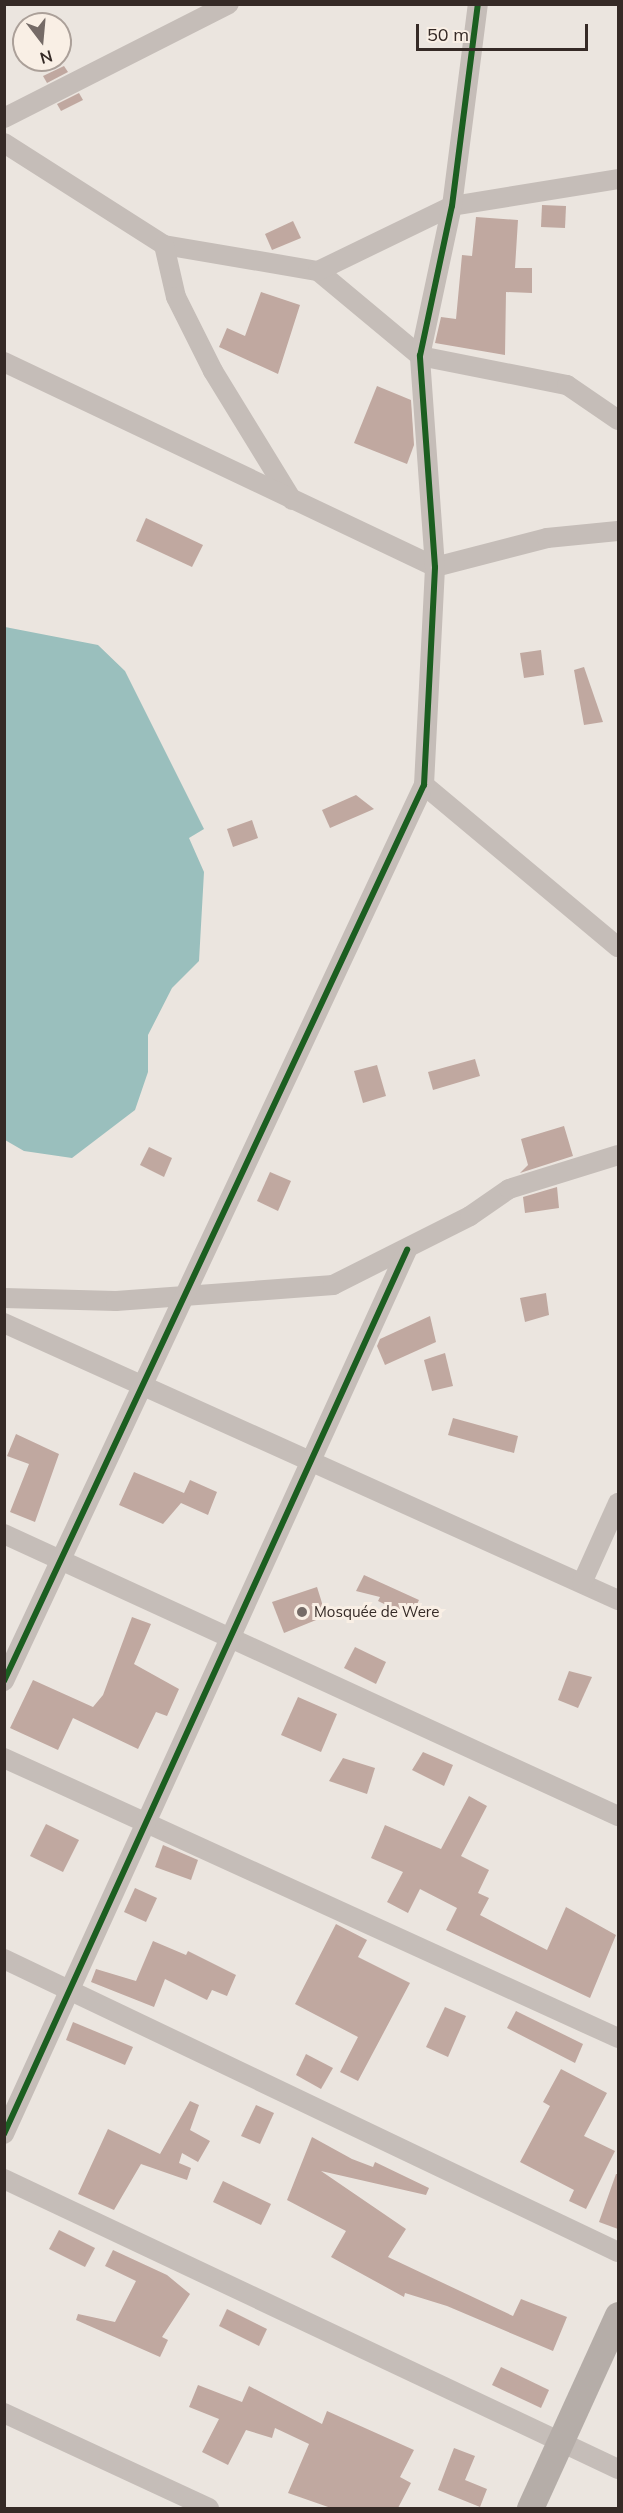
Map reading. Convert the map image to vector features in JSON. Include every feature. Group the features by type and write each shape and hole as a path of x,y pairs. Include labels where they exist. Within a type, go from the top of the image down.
{"street":[{"path":"4,118 229,4"},
{"path":"4,1681 424,786 435,567 420,356 452,206 478,4"},
{"path":"4,143 164,245 318,271 420,356 567,385 618,420"},
{"path":"318,271 452,206 618,179"},
{"path":"164,245 176,297 213,371 292,500"},
{"path":"4,363 435,567 547,538 618,531"},
{"path":"424,786 618,947"},
{"path":"4,1299 116,1301 187,1292 333,1285 407,1250 509,1189 618,1155"},
{"path":"4,2134 407,1250"},
{"path":"4,1323 142,1389 312,1460 618,1600"},
{"path":"582,1583 618,1503"},
{"path":"4,1534 232,1635 618,1816"},
{"path":"4,1758 148,1820 618,2038"},
{"path":"4,1959 618,2252"},
{"path":"4,2179 618,2469"},
{"path":"530,2508 618,2315"},
{"path":"4,2413 209,2508"}],"water":[{"path":"5,627 98,645 125,671 204,829 189,838 204,872 199,961 172,988 148,1035 148,1072 135,1110 72,1158 24,1151 5,1140"}],"building":[{"path":"51,72 68,72 47,83 43,76"},
{"path":"79,93 83,100 61,111 57,104"},
{"path":"542,205 566,206 565,228 541,227"},
{"path":"476,217 518,220 515,268 532,268 532,293 506,292 505,355 435,343 441,317 456,319 462,255 472,256"},
{"path":"293,221 301,238 272,250 265,234"},
{"path":"261,292 300,305 278,374 219,347 227,328 245,336"},
{"path":"377,386 411,400 414,445 407,464 354,443"},
{"path":"146,518 203,545 192,567 136,541"},
{"path":"541,650 544,675 524,678 520,653"},
{"path":"584,667 603,722 584,725 574,670"},
{"path":"356,795 374,809 330,828 322,810"},
{"path":"252,820 258,838 233,847 227,829"},
{"path":"475,1059 480,1076 433,1090 428,1072"},
{"path":"377,1065 386,1096 363,1103 354,1071"},
{"path":"564,1126 573,1156 520,1173 528,1165 521,1139"},
{"path":"149,1147 172,1158 164,1177 140,1165"},
{"path":"270,1172 291,1181 278,1211 257,1201"},
{"path":"557,1187 559,1208 525,1213 523,1197"},
{"path":"546,1293 549,1315 525,1322 520,1298"},
{"path":"430,1316 436,1342 385,1365 377,1346 380,1339"},
{"path":"445,1353 453,1386 432,1391 424,1360"},
{"path":"453,1418 518,1436 514,1453 448,1435"},
{"path":"16,1434 59,1454 35,1522 10,1512 29,1464 7,1456"},
{"path":"134,1472 184,1493 190,1480 217,1492 208,1515 181,1503 163,1524 119,1505"},
{"path":"364,1575 419,1600 411,1617 378,1601 380,1597 356,1591"},
{"path":"317,1587 326,1616 284,1633 272,1602"},
{"path":"132,1617 151,1624 134,1664 179,1689 167,1716 156,1712 138,1749 73,1718 58,1750 10,1728 33,1680 93,1707 103,1695"},
{"path":"355,1647 386,1662 376,1684 344,1668"},
{"path":"569,1671 592,1677 578,1708 558,1700"},
{"path":"298,1697 337,1714 321,1752 281,1735"},
{"path":"423,1752 453,1765 444,1786 412,1770"},
{"path":"343,1758 375,1768 367,1794 329,1781"},
{"path":"469,1796 487,1806 461,1856 489,1870 478,1893 489,1898 480,1915 547,1950 566,1907 616,1935 590,1998 446,1930 457,1908 420,1889 408,1913 387,1902 403,1872 371,1858 385,1825 441,1849"},
{"path":"46,1824 79,1840 63,1872 30,1856"},
{"path":"163,1845 198,1860 191,1880 155,1867"},
{"path":"135,1888 157,1898 146,1922 124,1912"},
{"path":"336,1924 367,1940 358,1957 410,1983 358,2081 340,2072 358,2037 295,2004"},
{"path":"153,1941 186,1955 188,1951 236,1975 227,1996 212,1990 207,2000 165,1979 154,2007 91,1982 96,1969 136,1981"},
{"path":"445,2007 466,2016 448,2057 426,2047"},
{"path":"516,2011 583,2044 575,2063 507,2028"},
{"path":"73,2022 133,2047 125,2065 66,2040"},
{"path":"306,2054 333,2068 321,2089 296,2075"},
{"path":"561,2069 607,2093 584,2136 615,2151 586,2209 569,2201 574,2190 520,2162 550,2106 543,2102"},
{"path":"190,2101 199,2105 190,2130 210,2141 198,2162 182,2153 179,2163 191,2168 187,2180 141,2164 114,2210 78,2194 108,2129 160,2154"},
{"path":"256,2105 274,2113 260,2144 241,2136"},
{"path":"312,2137 352,2159 373,2167 375,2162 429,2188 426,2195 321,2171 406,2229 388,2257 513,2316 521,2299 567,2317 553,2351 447,2306 405,2293 404,2297 331,2257 346,2231 287,2200"},
{"path":"616,2174 618,2174 618,2229 599,2222"},
{"path":"223,2181 271,2204 261,2225 213,2202"},
{"path":"59,2230 95,2248 85,2267 49,2249"},
{"path":"113,2250 167,2275 190,2294 162,2337 168,2340 160,2357 76,2320 78,2314 115,2322 136,2281 105,2266"},
{"path":"227,2309 267,2329 259,2346 219,2326"},
{"path":"501,2367 549,2390 541,2408 492,2385"},
{"path":"198,2385 242,2402 249,2386 322,2424 327,2411 414,2450 400,2477 411,2483 398,2508 331,2508 288,2493 309,2444 275,2428 272,2438 246,2430 228,2465 202,2452 219,2419 189,2407"},
{"path":"454,2448 475,2456 465,2480 487,2489 480,2507 438,2490"}],"cycle path":[{"path":"4,1681 424,785 435,567 420,356 452,206 478,4"},
{"path":"4,2134 407,1250"}],"place":[{"name":"Mosquée de Were","path":"302,1612"}]}
